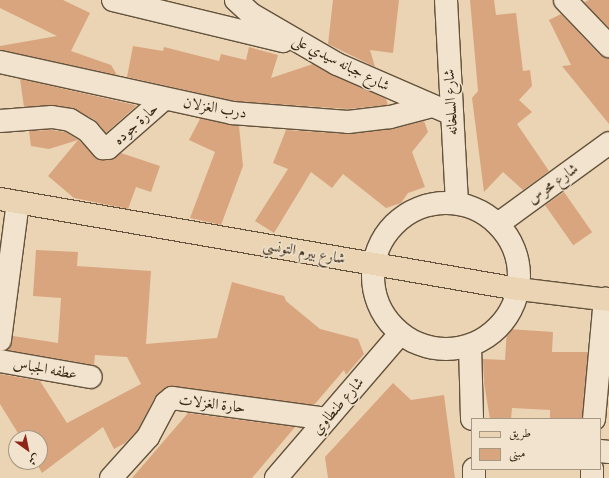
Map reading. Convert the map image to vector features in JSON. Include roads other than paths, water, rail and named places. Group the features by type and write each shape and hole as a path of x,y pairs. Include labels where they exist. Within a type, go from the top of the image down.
{"main road":[{"name":"شارع بيرم التونسي","path":"9,200 518,289 607,299"}],"street":[{"path":"113,0 308,47"},
{"name":"شارع جبانه سيدي على","path":"236,0 251,14 308,47 378,84 452,114"},
{"name":"شارع السلخانه","path":"446,0 457,203"},
{"path":"565,0 608,44"},
{"name":"درب الغزلان","path":"0,62 232,113 332,122 390,117 432,106"},
{"name":"حارة جوده","path":"0,121 52,117 70,120 88,131 103,148 108,148 164,99"},
{"name":"شارع محرس","path":"498,224 609,143"},
{"path":"0,340 9,200"},
{"path":"457,203 479,210 498,224 512,243 519,265 518,289 513,307 502,324 488,337 470,346 452,350 434,349 416,344 400,334 387,320 378,303 373,284 374,264 381,242 394,224 420,209 434,204 457,203"},
{"path":"594,418 607,299"},
{"name":"شارع طنطاوي","path":"276,478 400,334"},
{"path":"470,346 472,418"},
{"name":"عطفه الجباس","path":"0,361 91,377"},
{"name":"حارة الغزلات","path":"111,478 148,437 166,404 172,398 327,419"},
{"path":"297,454 300,478"}]}
